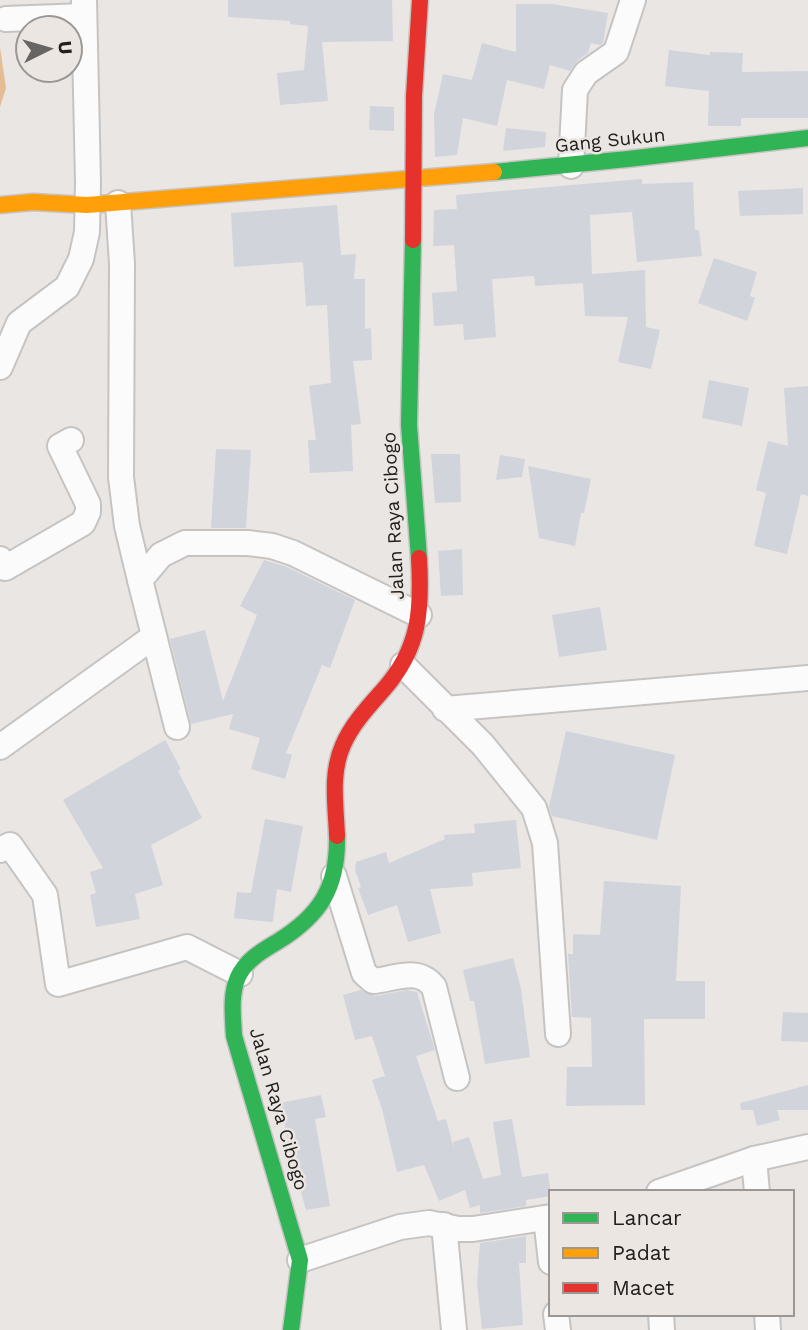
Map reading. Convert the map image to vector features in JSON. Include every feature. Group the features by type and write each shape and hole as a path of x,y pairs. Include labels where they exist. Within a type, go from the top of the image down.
{"street":[{"name":"Jalan Raya Cibogo","path":"292,1330 300,1260 234,1036 231,1012 233,990 251,958 296,930 313,915 326,897 334,876 338,760 347,738 403,665 414,639 419,615 421,590 409,425 415,178 414,96 420,0"},
{"path":"571,166 575,90 586,73 617,52 633,0"},
{"path":"0,367 9,326 67,287 81,259 87,232 84,8 6,19"},
{"name":"Gang Sukun","path":"0,205 43,200 87,205 571,166 808,138"},
{"path":"118,202 121,264 121,477 127,526 177,727"},
{"path":"0,559 5,568 83,523 86,518 88,504 60,446 71,440"},
{"path":"140,580 161,555 185,543 260,544 293,554 419,615"},
{"path":"0,747 153,637"},
{"path":"403,665 482,745 534,808 541,824 545,843 558,1034"},
{"path":"445,709 808,678"},
{"path":"0,850 10,845 45,895 58,984 187,947 240,974"},
{"path":"334,876 368,979 373,981 418,975 427,978 434,987 457,1078"},
{"path":"665,1190 754,1159 808,1147"},
{"path":"754,1159 757,1190"},
{"path":"300,1260 400,1227 429,1223 473,1229 548,1218"},
{"path":"444,1225 454,1330"}],"shaded area":[{"path":"0,47 6,88 0,107"}],"building":[{"path":"228,0 392,0 393,41 322,42 328,101 280,105 277,73 304,70 308,26 290,24 290,21 228,17"},
{"path":"516,4 552,4 608,13 603,43 591,43 588,53 577,61 570,71 550,65 544,89 507,80 497,126 463,118 457,155 435,157 434,114 443,74 472,80 482,43 516,52"},
{"path":"669,50 710,55 710,52 743,53 742,72 808,71 808,118 741,118 741,126 708,126 709,91 665,86"},
{"path":"370,106 394,107 394,131 369,130"},
{"path":"506,128 546,132 545,147 503,151"},
{"path":"642,179 642,184 693,182 695,230 699,230 702,256 637,262 632,212 590,215 592,274 645,270 646,327 660,330 651,369 618,362 628,317 585,316 583,283 535,286 534,276 492,279 496,337 464,340 463,324 434,326 432,293 457,291 454,245 433,246 434,210 457,209 456,195"},
{"path":"803,188 803,214 740,216 738,191"},
{"path":"337,205 341,255 356,254 354,279 365,279 365,329 371,328 372,360 353,361 361,424 351,425 353,471 310,473 308,440 316,440 309,386 331,383 327,305 306,306 303,262 234,267 231,213"},
{"path":"714,258 757,272 750,296 755,298 747,321 698,303"},
{"path":"709,380 749,388 742,426 702,418"},
{"path":"808,386 808,496 801,494 787,554 754,546 766,493 756,490 768,441 788,446 784,388"},
{"path":"216,449 251,450 246,528 211,528"},
{"path":"431,454 460,454 461,502 435,503"},
{"path":"500,455 525,459 522,477 496,480"},
{"path":"528,466 591,479 575,546 539,538"},
{"path":"462,549 463,595 441,596 438,551"},
{"path":"264,560 287,567 355,600 330,668 322,665 286,753 292,755 285,779 251,769 260,738 229,729 233,714 191,724 170,639 205,630 223,701 257,615 240,606"},
{"path":"600,607 607,650 559,657 552,615"},
{"path":"566,731 675,755 657,840 552,816 549,807"},
{"path":"165,740 202,818 151,845 163,885 135,894 140,919 96,927 90,895 96,893 90,872 103,868 63,800"},
{"path":"265,819 303,826 291,892 277,889 271,922 234,918 237,892 251,893"},
{"path":"516,820 521,868 472,873 473,886 430,889 441,933 408,942 397,905 368,915 358,888 361,887 355,870 356,862 386,852 389,863 445,839 444,835 475,833 474,824"},
{"path":"604,881 681,886 676,981 705,981 705,1019 644,1019 645,1105 566,1106 567,1067 592,1067 591,1018 572,1017 568,954 573,954 573,934 600,935"},
{"path":"513,958 521,989 530,1057 485,1064 474,1001 470,1001 463,970"},
{"path":"361,990 375,996 407,990 417,992 435,1050 416,1056 438,1121 446,1119 454,1149 453,1142 469,1137 483,1179 501,1175 493,1122 512,1119 522,1177 548,1173 549,1196 526,1200 526,1206 480,1213 480,1205 470,1208 465,1190 439,1201 424,1165 397,1172 372,1080 385,1076 372,1036 355,1040 343,995"},
{"path":"783,1012 808,1013 808,1042 781,1041"},
{"path":"808,1085 808,1110 777,1110 780,1120 757,1126 753,1110 741,1110 740,1103"},
{"path":"321,1095 326,1117 315,1119 330,1206 306,1210 280,1103"},
{"path":"526,1236 526,1263 519,1263 523,1325 482,1329 477,1283 480,1243"}],"traffic: fast":[{"path":"494,172 808,138"},
{"path":"413,240 409,425 419,558"},
{"path":"291,1330 300,1260 234,1036 233,999 235,984 245,966 305,921 324,898 334,870 337,836"}],"traffic: slow":[{"path":"0,205 33,202 87,205 494,172"}],"traffic: jam":[{"path":"413,240 414,96 420,0"},
{"path":"337,836 335,790 339,756 351,730 396,674 412,643 419,611 419,558"}]}
